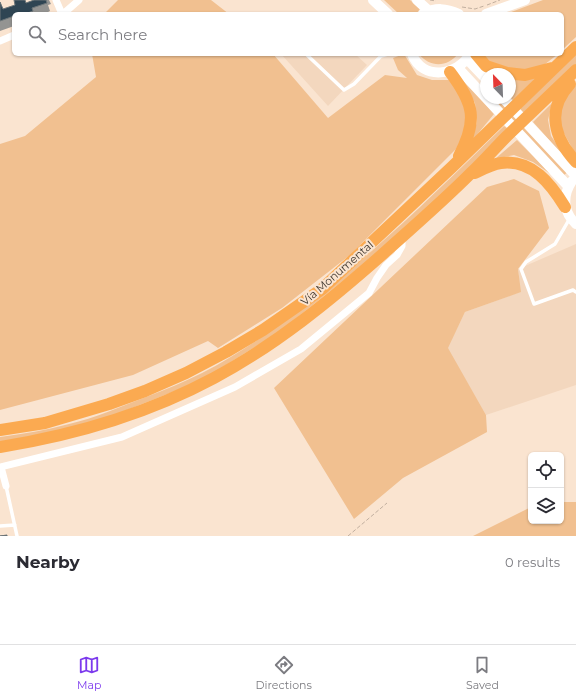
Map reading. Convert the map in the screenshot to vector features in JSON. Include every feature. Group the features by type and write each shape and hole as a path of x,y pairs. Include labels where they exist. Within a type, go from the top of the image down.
{"highway":[{"name":"Vía Monumental","path":"0,430 45,423 109,404 145,391 179,376 226,352 269,326 322,289 452,167 576,47"},
{"path":"471,56 486,66 507,73 525,75 555,67"},
{"path":"452,167 469,133 471,113 466,97 454,70"},
{"name":"Vía Monumental","path":"0,447 75,433 155,405 215,377 273,342 310,315 358,276 402,237 470,174 507,136 576,70"},
{"path":"576,77 564,90 559,99 555,121 556,132 562,144 576,162"},
{"path":"470,174 500,163 515,163 524,165 545,178 554,189 570,216"}],"street":[{"path":"56,0 62,12"},
{"path":"65,12 79,0"},
{"path":"373,0 386,12"},
{"path":"417,0 426,12 439,8 459,10"},
{"path":"492,12 525,0"},
{"path":"0,41 12,36"},
{"path":"413,56 420,65 429,71 439,73 454,70 471,56 480,70"},
{"path":"454,70 568,186"},
{"path":"509,104 576,177 568,186 565,200 570,216"},
{"path":"6,486 1,467 122,437 235,387 301,349 369,293 382,271 397,255 402,246 402,237"}],"lane":[{"path":"308,56 344,90 354,84 381,56"},
{"path":"570,216 555,244 526,262 520,270 534,304 573,290 576,292"},
{"path":"6,486 17,536"},
{"path":"0,526 14,525"}],"path":[{"path":"430,0 438,2"},
{"path":"459,10 475,9 500,0"},
{"path":"348,536 387,503"}],"shaded area":[{"path":"118,0 211,0 226,12 106,12"},
{"path":"384,0 410,0 420,9 418,12 397,12"},
{"path":"543,0 576,0 576,37 564,48 564,12 511,12"},
{"path":"576,54 576,64 523,113 519,110"},
{"path":"92,56 275,56 328,118 385,75 407,78 398,70 393,58 405,56 417,75 432,80 449,80 459,90 466,115 464,135 456,149 350,255 282,308 218,348 208,341 133,375 0,410 0,144 25,136 96,77"},
{"path":"283,56 357,56 367,65 328,106"},
{"path":"421,56 456,56 449,61 439,64 434,64 423,59"},
{"path":"483,56 555,56 544,65 528,72 516,69 516,68 490,64"},
{"path":"459,74 480,98 480,104 485,104 494,114 471,142 477,122 475,103"},
{"path":"538,77 516,97 516,78"},
{"path":"576,85 576,155 561,128 560,113 564,98"},
{"path":"552,103 548,120 551,136 569,162 533,122"},
{"path":"497,104 502,104 568,172 564,175"},
{"path":"504,126 507,128 480,158 389,244 279,332 205,378 170,393 109,417 73,429 0,443 0,437 34,432 88,419 167,389 202,373 241,351 301,309 380,244"},
{"path":"517,140 552,175 533,162 514,155 495,159"},
{"path":"514,179 539,191 549,228 518,269 521,292 465,312 448,348 486,415 487,432 403,478 354,519 274,388 487,187"},
{"path":"576,244 576,385 486,415 447,348 465,312 520,292 518,269"},
{"path":"564,502 576,502 576,536 473,536 528,508 528,524 564,524"}],"building":[{"path":"14,0 25,0 26,3 34,0 46,0 47,3 32,8 33,11 30,12 12,12 12,17 0,21 0,2 3,9 15,5"}]}
